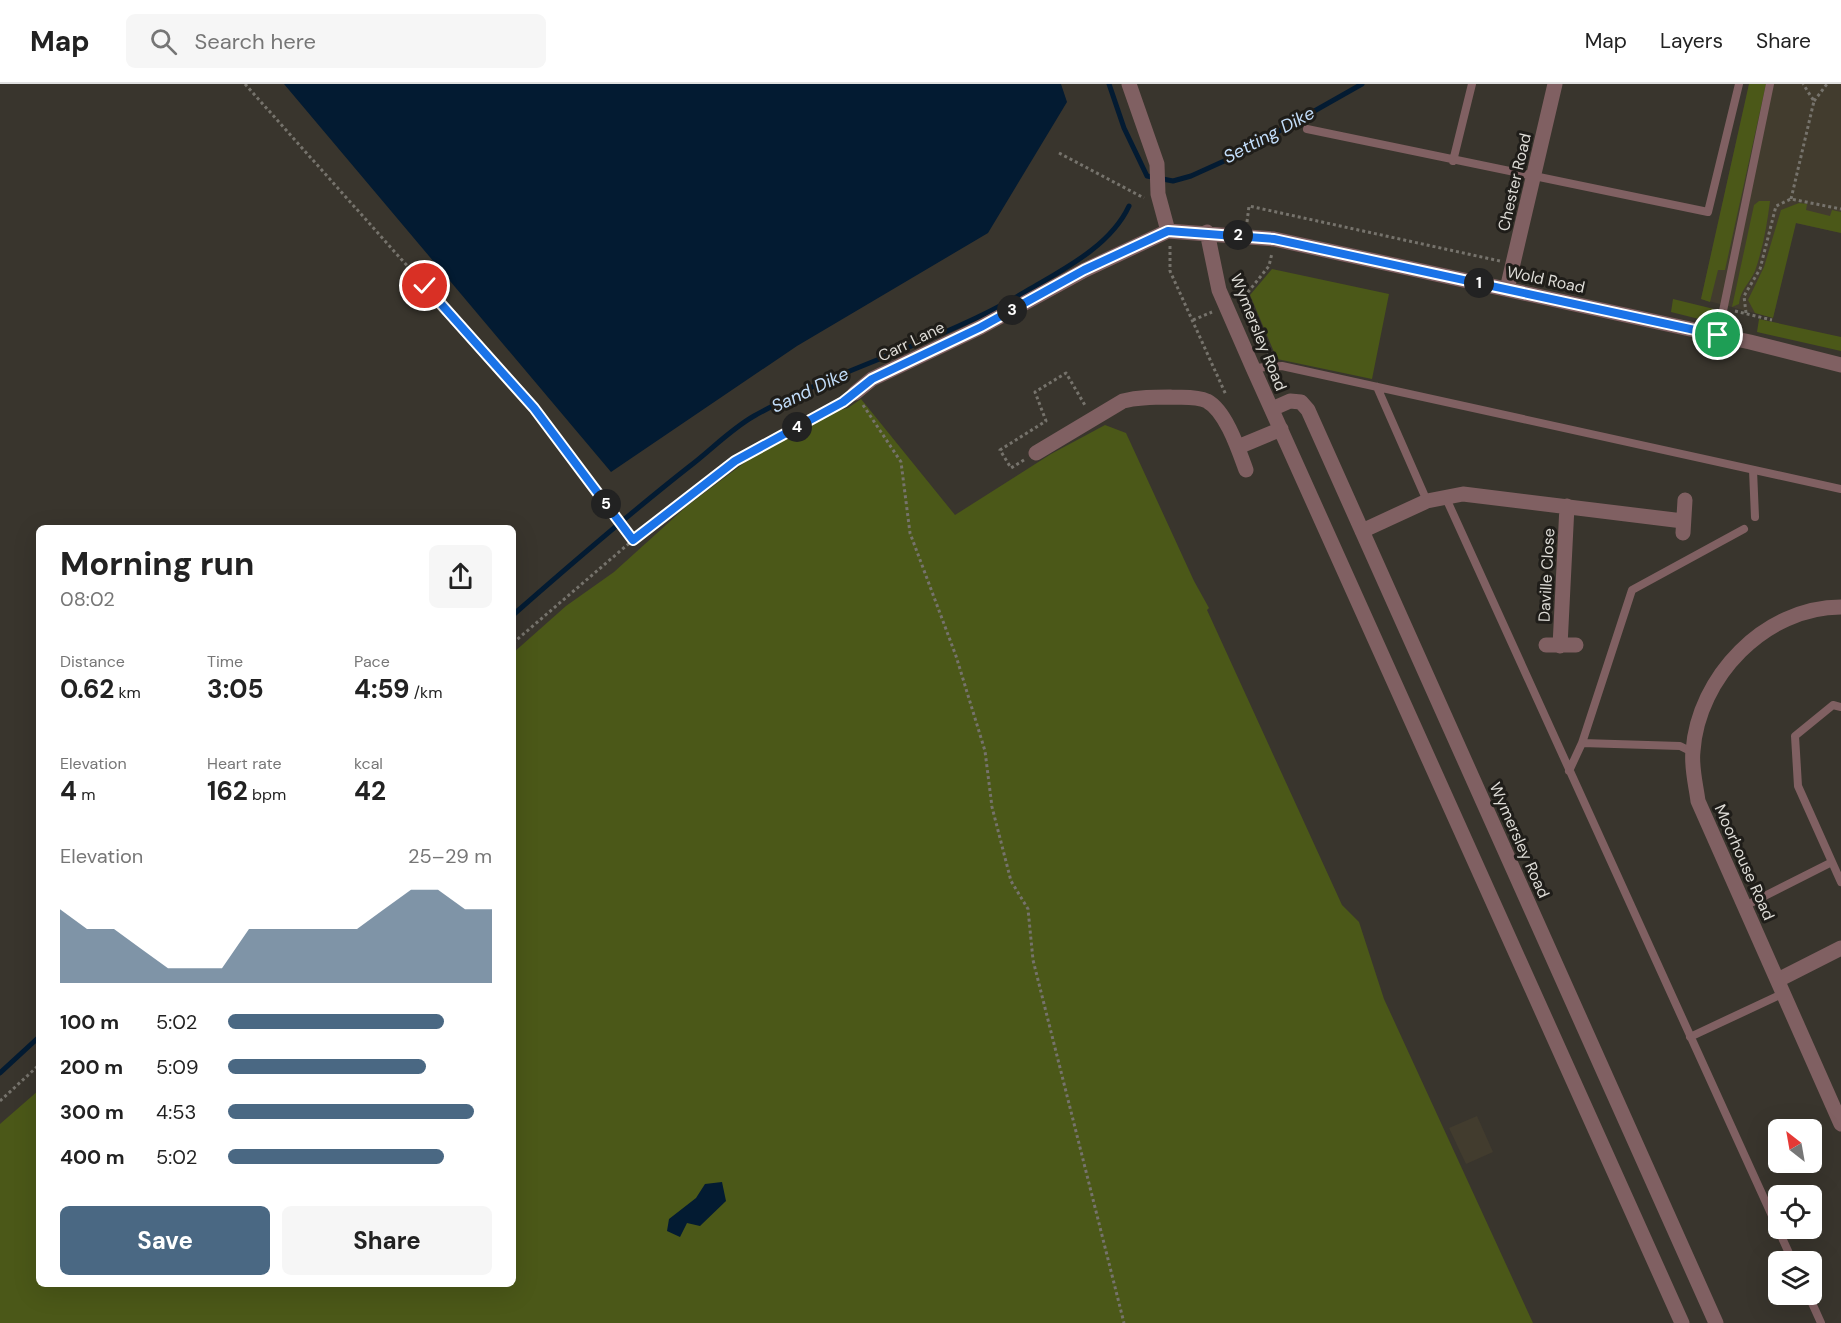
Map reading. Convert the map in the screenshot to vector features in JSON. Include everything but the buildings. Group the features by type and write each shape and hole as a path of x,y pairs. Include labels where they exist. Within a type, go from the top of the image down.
{"street":[{"path":"1129,84 1157,164 1158,187 1168,231"},
{"name":"Chester Road","path":"1507,289 1555,84"},
{"name":"Carr Lane","path":"855,393 872,379 981,327 1084,270 1168,231 1207,232"},
{"name":"Wold Road","path":"1207,232 1274,239 1718,335 1841,365"},
{"name":"Wymersley Road","path":"1207,232 1219,290 1682,1323"},
{"path":"1036,453 1046,433 1094,418 1123,401 1137,397 1193,398 1208,402 1219,412 1238,447 1246,470"},
{"name":"Wymersley Road","path":"1272,409 1290,401 1301,402 1308,410 1716,1323"},
{"path":"1238,447 1281,429"},
{"name":"Daville Close","path":"1362,531 1427,501 1463,494 1567,506 1683,527 1685,500"},
{"name":"Daville Close","path":"1567,506 1553,646 1576,645"},
{"name":"Moorhouse Road","path":"1841,607 1821,607 1785,619 1757,635 1718,680 1701,710 1692,752 1698,801 1841,1124"},
{"path":"1781,987 1841,948"}],"lane":[{"path":"1453,160 1472,84"},
{"path":"1307,129 1708,212 1739,84"},
{"path":"1718,335 1770,84"},
{"path":"1253,368 1274,366 1377,387 1841,489"},
{"path":"1377,387 1427,501"},
{"path":"1753,470 1755,517"},
{"path":"1444,496 1788,1251"},
{"path":"1569,771 1582,743 1632,590 1744,529"},
{"path":"1841,707 1833,705 1795,736 1798,786 1841,882"},
{"path":"1582,743 1680,746 1692,752"},
{"path":"1745,906 1832,862"},
{"path":"1690,1036 1781,987"},
{"path":"1813,1305 1821,1323"}],"path":[{"path":"246,84 534,408 633,540"},
{"path":"1803,84 1814,101"},
{"path":"1791,199 1814,101 1827,84"},
{"path":"1059,153 1162,207"},
{"path":"1746,313 1744,296 1760,269 1776,206 1791,199 1841,209"},
{"path":"1245,236 1249,206 1492,259 1513,267"},
{"path":"1279,220 1281,213"},
{"path":"1168,231 1170,271 1230,404"},
{"path":"1235,302 1244,298 1269,266 1272,251"},
{"path":"1244,298 1274,366"},
{"path":"1192,321 1216,311"},
{"path":"1735,311 1772,320"},
{"path":"1755,323 1756,317"},
{"path":"1036,453 1011,468 1000,450 1046,433 1046,421 1035,392 1066,373 1094,418"},
{"path":"516,640 633,540 735,461 855,393 901,462 910,533 956,656 984,751 995,818 1011,881 1028,909 1033,960 1125,1323"},
{"path":"0,1101 36,1068"}],"shaded area":[{"path":"1749,84 1841,84 1841,233 1795,223 1773,318 1701,299"},
{"path":"1477,1116 1493,1152 1466,1164 1449,1128"}],"green space":[{"path":"1749,84 1766,84 1725,270 1718,270 1710,302 1701,299"},
{"path":"1759,201 1770,201 1760,254 1755,271 1743,291 1739,304 1732,307 1754,205"},
{"path":"1799,203 1807,204 1806,210 1830,216 1832,210 1841,212 1841,233 1796,223 1773,318 1755,313 1748,300 1764,267 1781,210"},
{"path":"1272,269 1389,294 1372,379 1277,359 1250,295"},
{"path":"1673,299 1714,309 1704,319 1699,319 1671,312"},
{"path":"1759,319 1841,337 1841,351 1757,332"},
{"path":"861,399 955,515 1051,454 1105,425 1126,433 1194,581 1209,608 1207,610 1342,905 1359,922 1384,999 1533,1323 0,1323 0,1124 36,1093 36,1287 516,1287 516,650 566,606 614,572 687,506 752,457 825,414 848,408"}],"water":[{"path":"284,84 1061,84 1067,102 988,233 797,346 611,472"},
{"path":"722,1182 726,1201 700,1226 687,1223 680,1237 667,1231 669,1219 696,1198 705,1184"}],"waterway":[{"name":"Setting Dike","path":"1109,84 1124,128 1147,176 1173,181 1191,176 1233,157 1362,84"},
{"name":"Sand Dike","path":"516,612 622,521 746,421 788,398 997,308 1072,264 1099,244 1121,220 1129,206"},
{"name":"Sand Dike","path":"0,1073 36,1040"}],"route":[{"path":"425,286 534,408 633,540 675,505 735,461 843,402 872,379 981,327 1084,270 1168,231 1207,232 1274,239 1718,335"}]}
